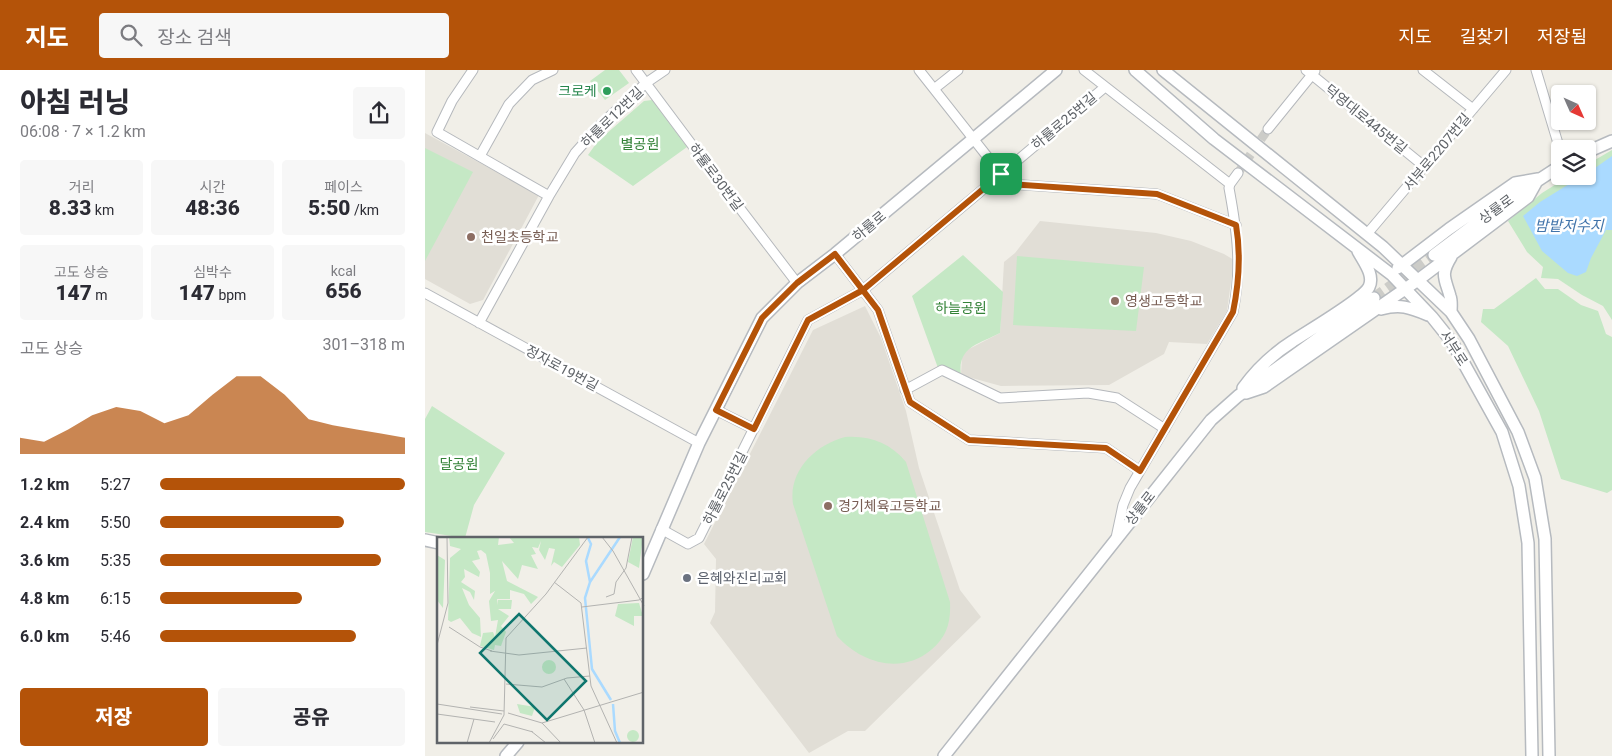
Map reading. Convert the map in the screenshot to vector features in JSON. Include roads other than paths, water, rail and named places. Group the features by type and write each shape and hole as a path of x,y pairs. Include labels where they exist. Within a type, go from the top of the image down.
{"main road":[{"name":"하률로","path":"644,572 699,443 762,318 797,283 835,254 1056,70"},
{"name":"서부로","path":"1135,70 1214,139 1392,276 1432,317 1453,342 1502,432 1519,486 1528,543 1532,756"},
{"name":"서부로","path":"1163,70 1402,264 1451,312 1469,339 1518,432 1535,478 1545,539 1549,756"},
{"path":"1596,148 1612,141"},
{"name":"상률로","path":"1434,255 1502,204 1551,171"},
{"path":"1238,396 1264,388 1377,310 1528,197 1538,179"},
{"path":"1392,276 1402,264 1515,183 1538,179"},
{"path":"1238,396 1253,374 1291,342 1359,297 1369,286 1370,273 1356,247"},
{"path":"1451,312 1451,297 1444,282 1445,266 1454,252"},
{"name":"상률로","path":"944,756 1211,420 1238,396 1374,298"},
{"path":"1377,310 1395,305 1410,308 1432,317"},
{"path":"505,756 516,744"}],"street":[{"path":"473,70 452,101 437,132 549,196"},
{"path":"480,156 509,104 532,80 553,70"},
{"name":"하률로30번길","path":"636,70 797,283"},
{"name":"하률로12번길","path":"479,323 575,153 600,125 646,83 665,70"},
{"path":"919,70 1009,184 1157,194 1236,225"},
{"path":"934,89 957,70"},
{"path":"1084,70 1230,184"},
{"path":"1423,70 1473,109"},
{"name":"서부로2207번길","path":"1367,234 1507,70"},
{"path":"1536,70 1557,140"},
{"path":"1268,129 1311,72"},
{"name":"덕영대로445번길","path":"1311,72 1425,167"},
{"name":"하률로25번길","path":"661,529 688,544 699,538 808,320 863,290 1105,88"},
{"path":"1115,539 1123,505 1140,471 1233,312 1237,293 1239,266 1236,225 1229,188 1238,173"},
{"path":"835,254 878,310 910,402 969,440 1106,448 1140,471"},
{"name":"정자로19번길","path":"425,293 699,443"},
{"path":"905,390 942,370 1000,398 1088,393 1117,398 1165,429"},
{"path":"716,410 754,429"}],"water":[{"name":"밤밭저수지","path":"1612,156 1612,230 1606,230 1591,258 1586,272 1577,276 1568,273 1542,251 1523,216 1540,202 1567,185 1596,185 1596,167"}],"tunnel":[{"path":"1238,173 1268,129"},
{"path":"1374,298 1434,255"}],"place":[{"name":"크로케","path":"607,91"},
{"name":"천일초등학교","path":"471,237"},
{"name":"영생고등학교","path":"1115,301"},
{"name":"경기체육고등학교","path":"828,506"},
{"name":"은혜와진리교회","path":"687,578"}],"park label":[{"name":"별공원","path":"640,144"},
{"name":"하늘공원","path":"961,308"},
{"name":"달공원","path":"459,464"}]}
